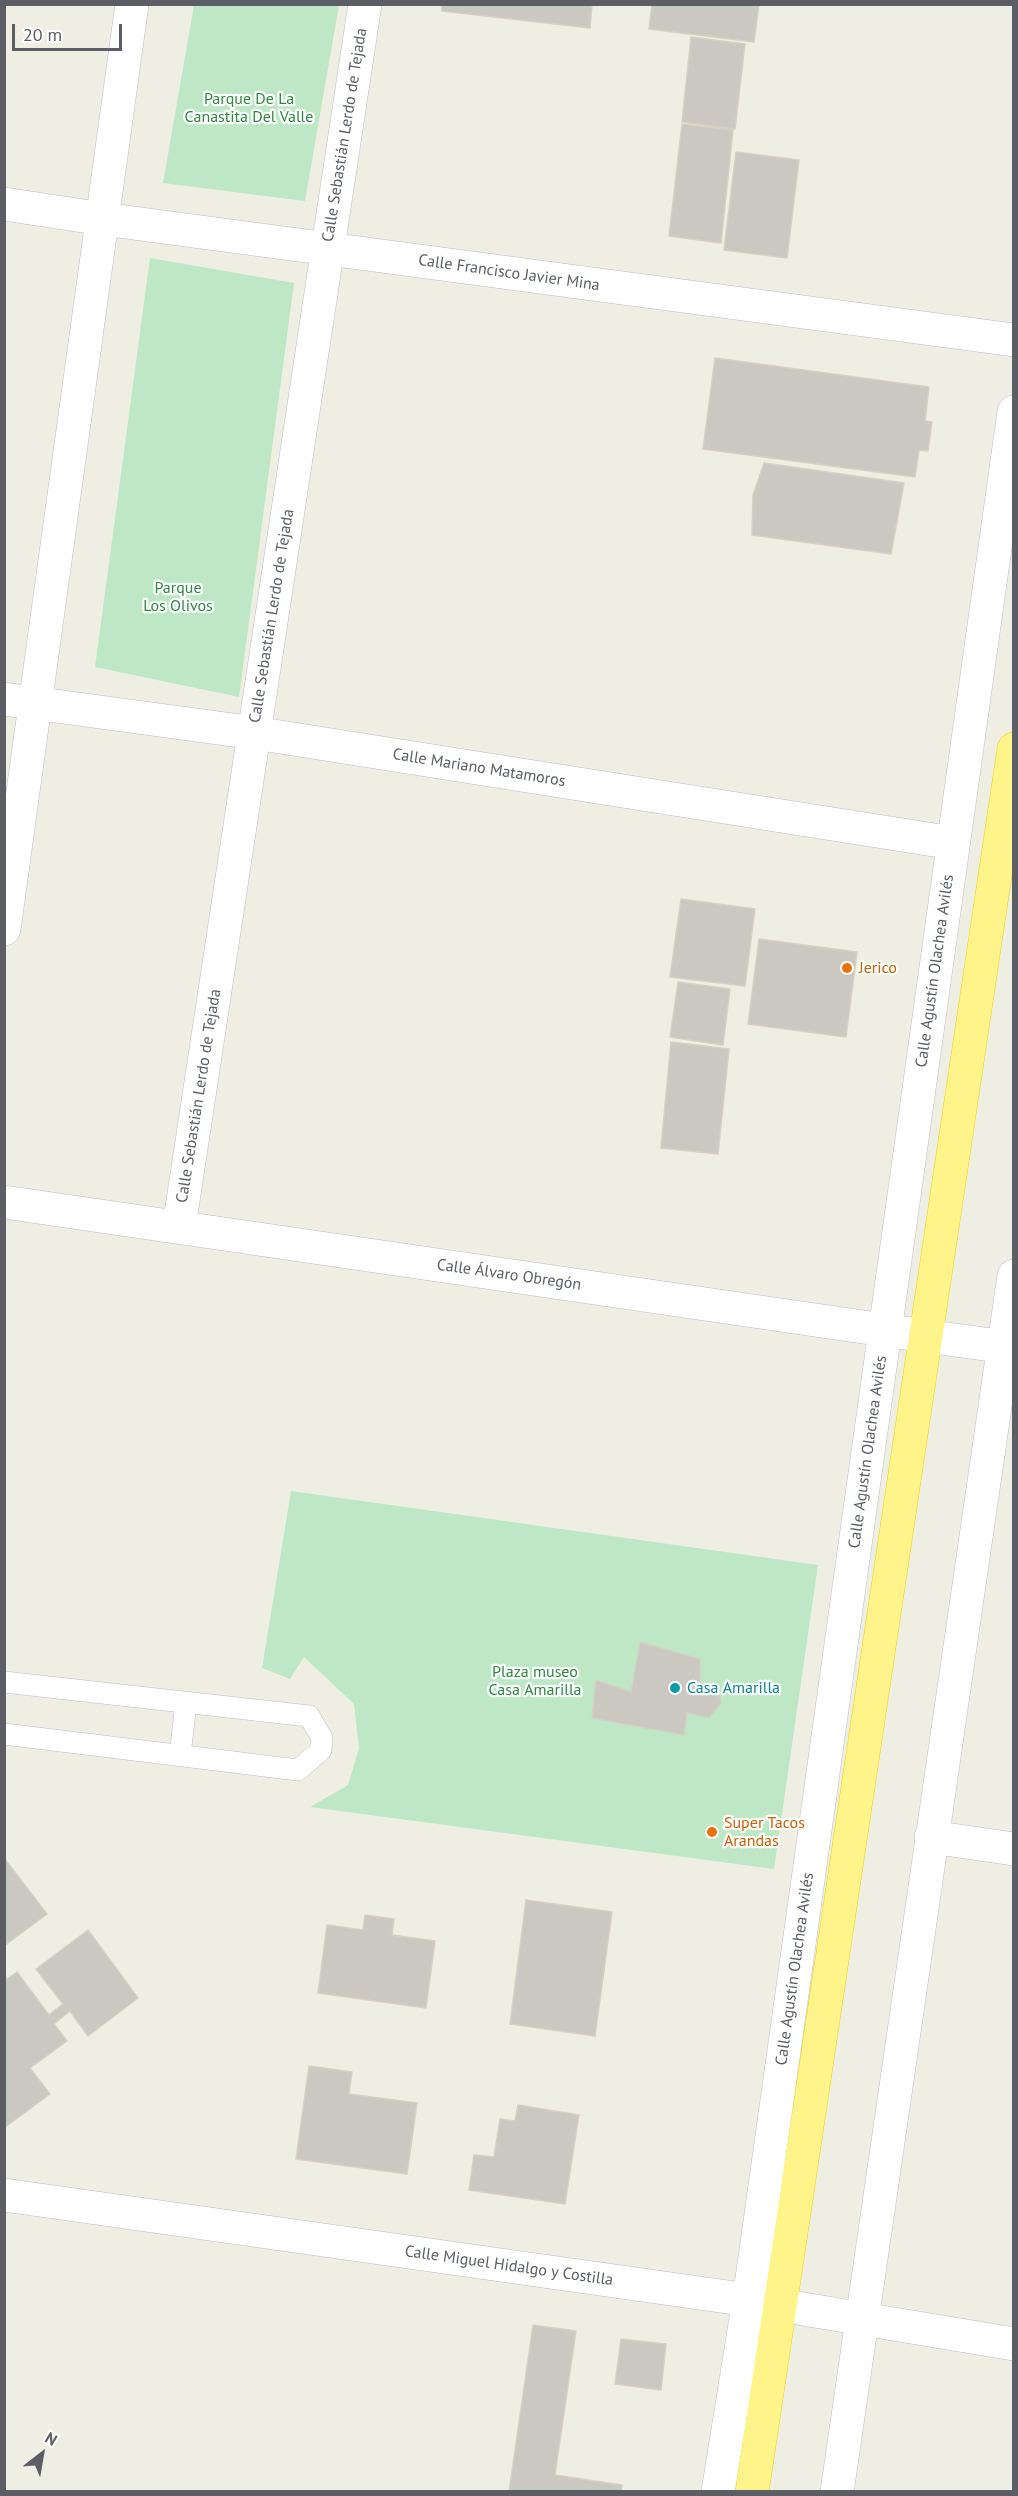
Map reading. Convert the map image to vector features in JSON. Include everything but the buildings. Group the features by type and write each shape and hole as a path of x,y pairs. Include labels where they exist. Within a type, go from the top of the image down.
{"highway":[{"path":"752,2492 1014,749"}],"street":[{"path":"4,929 20,702 103,219 132,4"},
{"name":"Calle Sebastián Lerdo de Tejada","path":"179,1227 365,4"},
{"name":"Calle Francisco Javier Mina","path":"4,204 1014,340"},
{"name":"Calle Agustín Olachea Avilés","path":"718,2492 749,2300 1014,412"},
{"name":"Calle Mariano Matamoros","path":"20,702 255,733 953,843"},
{"name":"Calle Álvaro Obregón","path":"4,1202 1008,1347"},
{"path":"837,2492 931,1837 1008,1347 1014,1276"},
{"path":"931,1837 1014,1849"},
{"name":"Calle Miguel Hidalgo y Costilla","path":"4,2195 749,2300 1014,2344"}],"lane":[{"path":"4,1682 309,1716 322,1738 321,1750 298,1770 4,1734"},
{"path":"180,1755 186,1702"}],"green space":[{"name":"Parque De La Canastita Del Valle","path":"194,5 339,5 305,201 163,183"},
{"name":"Parque Los Olivos","path":"150,258 294,283 239,697 95,667"},
{"name":"Plaza museo Casa Amarilla","path":"291,1491 818,1565 774,1869 310,1807 348,1785 359,1748 354,1704 304,1657 290,1679 262,1668"}],"place":[{"name":"Jerico","path":"847,968"},
{"name":"Casa Amarilla","path":"675,1688"},
{"name":"Super Tacos Arandas","path":"712,1832"}]}
